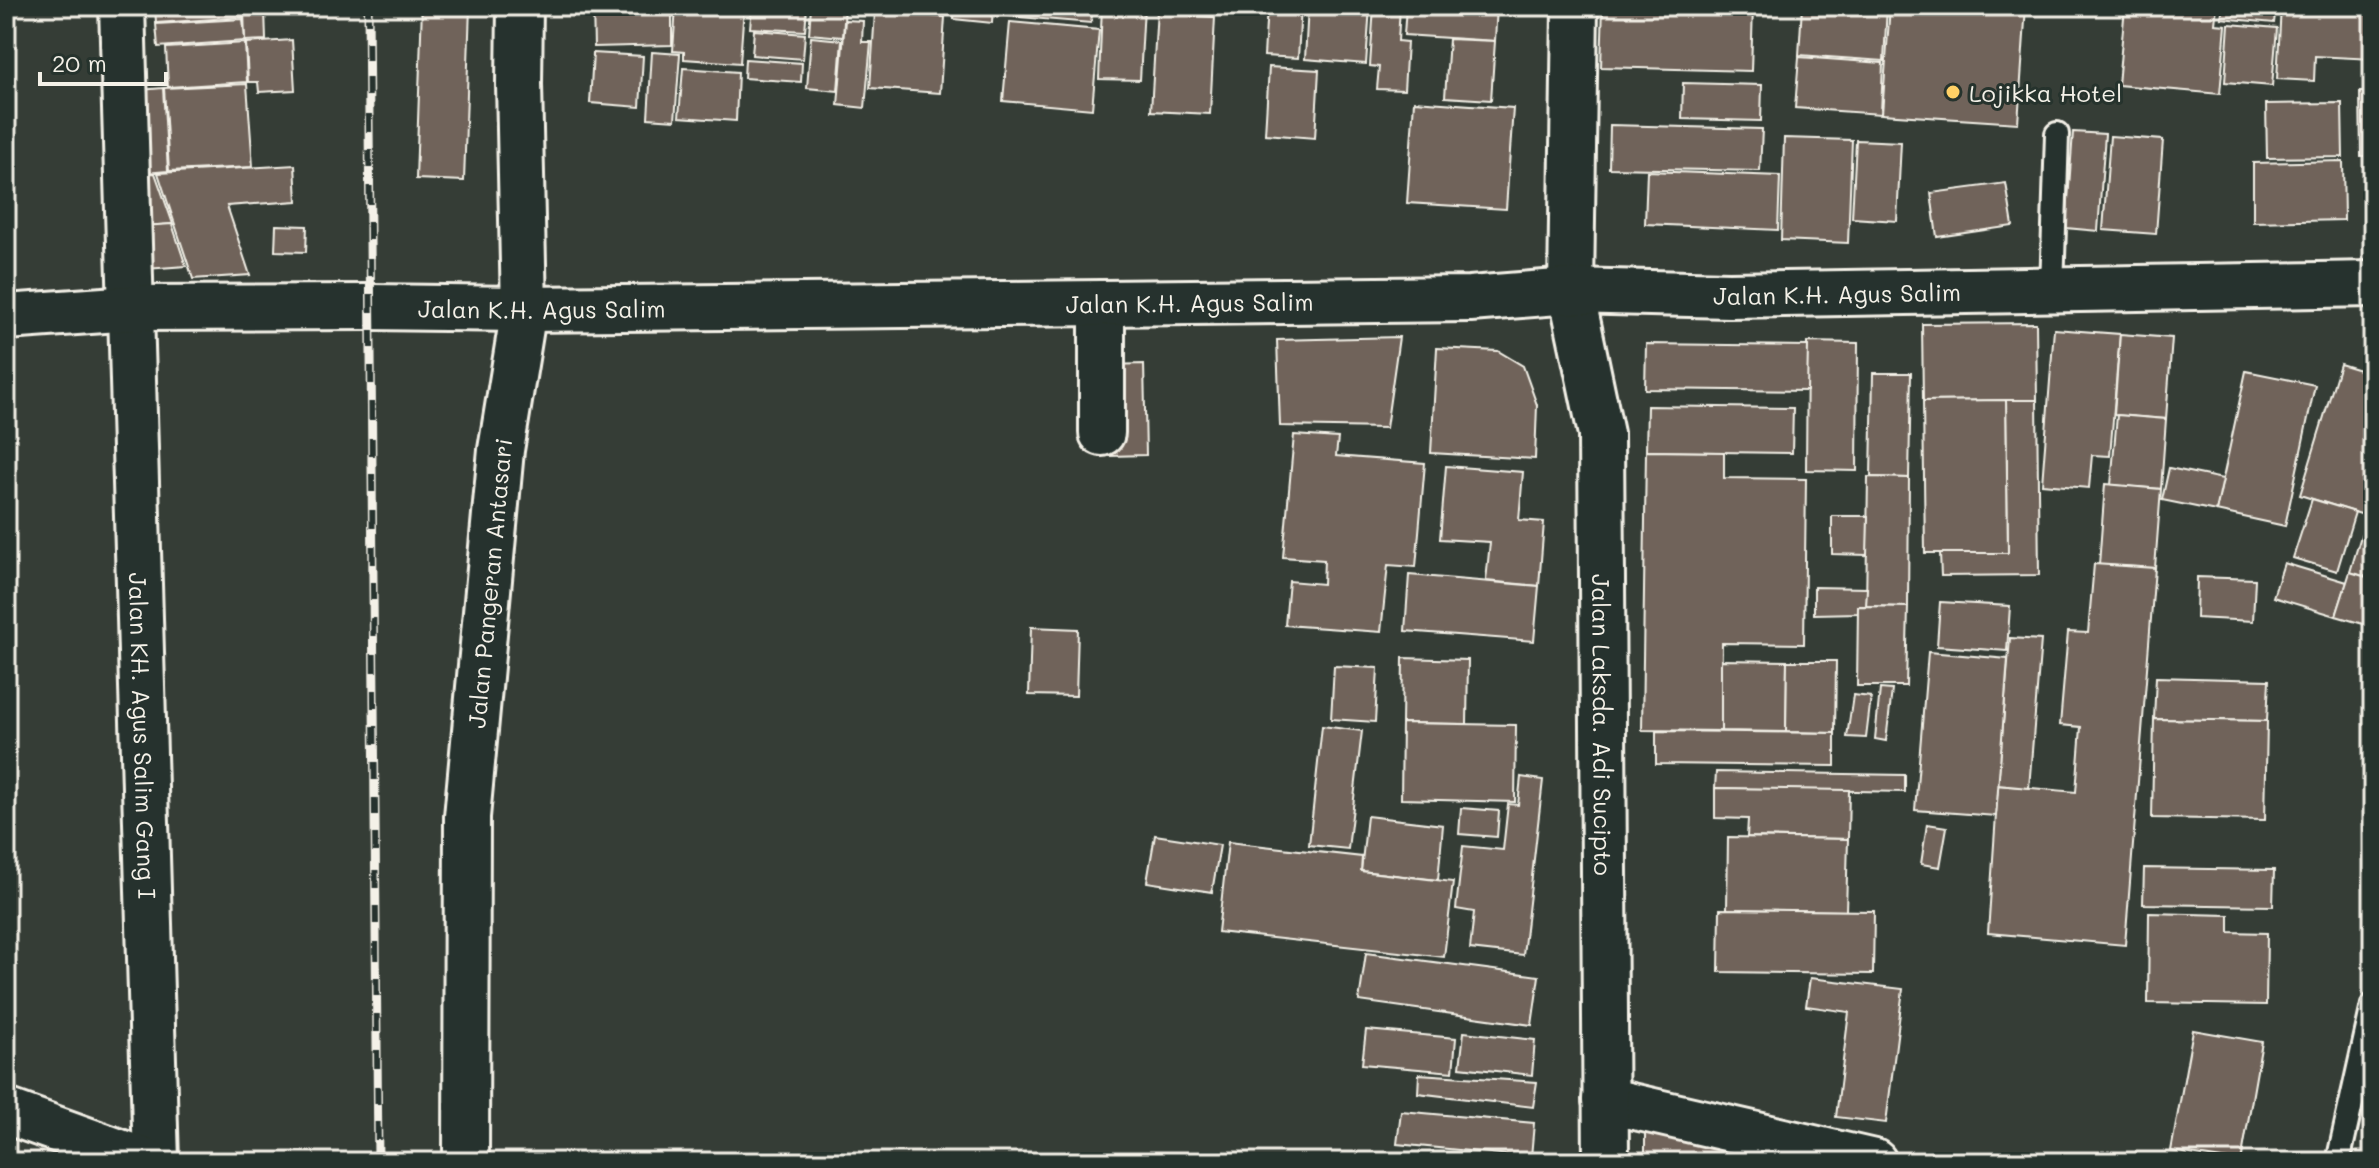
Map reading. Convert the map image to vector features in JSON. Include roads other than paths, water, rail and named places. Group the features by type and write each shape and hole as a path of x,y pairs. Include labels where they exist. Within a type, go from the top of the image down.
{"street":[{"name":"Jalan KH. Agus Salim Gang I","path":"122,6 156,1162"},
{"name":"Jalan Pangeran Antasari","path":"466,1162 467,817 501,450 524,309 520,6"},
{"name":"Jalan Laksda. Adi Sucipto","path":"1575,6 1571,291 1601,434 1606,1162"},
{"name":"Jalan K.H. Agus Salim","path":"6,317 132,308 524,309 1102,303 1470,299 1571,291 1729,295 2373,284"},
{"path":"1102,303 1102,433"},
{"path":"1605,1100 1874,1162"},
{"path":"6,1111 147,1162"}],"lane":[{"path":"2052,289 2057,134"},
{"path":"2338,1162 2373,1005"}],"railway":[{"path":"368,6 378,1162"}],"place":[{"name":"Lojikka Hotel","path":"1953,92"}]}
